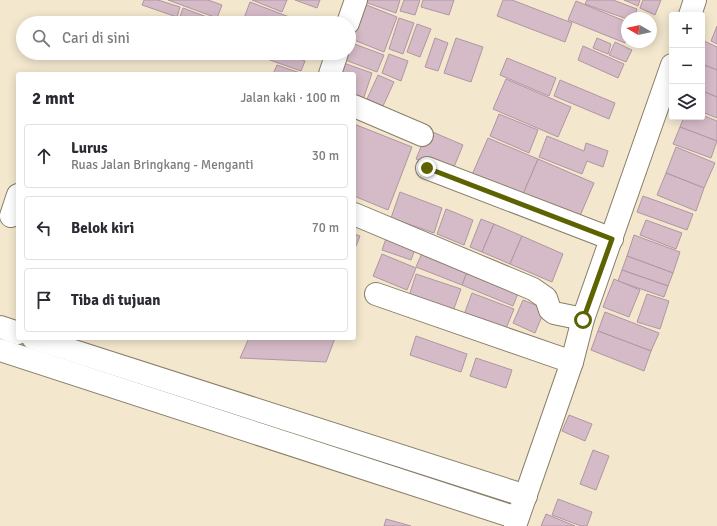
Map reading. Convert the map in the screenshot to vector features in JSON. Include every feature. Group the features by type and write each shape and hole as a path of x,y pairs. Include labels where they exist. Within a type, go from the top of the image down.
{"street":[{"path":"350,16 356,0"},
{"path":"691,12 695,0"},
{"path":"331,72 335,60"},
{"path":"0,350 516,522 572,362 583,320 669,75"},
{"path":"356,107 422,134"},
{"path":"427,168 612,239"},
{"path":"10,215 16,200"},
{"path":"356,215 533,289 546,298 550,310 583,320"},
{"path":"376,294 572,362"},
{"path":"0,327 16,332"},
{"path":"39,340 526,496"}],"building":[{"path":"144,0 158,0 180,7 177,16 174,16 142,5"},
{"path":"168,0 208,0 222,5 218,16 212,16"},
{"path":"252,0 287,0 282,12"},
{"path":"295,0 320,0 317,8"},
{"path":"362,0 400,0 396,13"},
{"path":"404,0 420,0 415,15 400,11"},
{"path":"423,0 454,0 449,15 421,7"},
{"path":"503,0 512,0 572,23 565,42 497,16"},
{"path":"587,0 613,0 637,9 636,12 621,12 621,17 585,4"},
{"path":"624,0 640,0 638,6"},
{"path":"643,0 661,0 656,12 649,12 640,8"},
{"path":"576,1 621,20 621,41 568,20"},
{"path":"250,2 287,16 245,16"},
{"path":"359,2 397,17 384,52 356,41 356,16 354,16"},
{"path":"183,8 204,16 180,16"},
{"path":"399,18 414,23 403,54 389,49"},
{"path":"417,24 431,29 420,57 407,52"},
{"path":"717,26 717,44 711,41"},
{"path":"435,38 448,43 438,71 425,67"},
{"path":"456,38 483,47 471,82 444,73"},
{"path":"597,38 611,44 608,54 593,48"},
{"path":"705,41 717,47 717,70 705,65"},
{"path":"615,42 621,45 621,48 628,48 632,50 626,62 609,55"},
{"path":"356,45 384,55 377,72 345,60 356,60"},
{"path":"583,46 624,64 618,78 578,60"},
{"path":"389,54 408,61 401,81 382,73"},
{"path":"507,58 556,78 549,96 500,75"},
{"path":"270,60 302,60 305,61 301,71"},
{"path":"338,61 372,73 363,100 356,98 356,72 334,72"},
{"path":"277,65 297,72 274,72"},
{"path":"705,65 717,70 717,97 705,92"},
{"path":"378,75 394,82 383,106 367,99"},
{"path":"506,79 571,107 558,137 493,109"},
{"path":"560,80 615,103 609,119 554,96"},
{"path":"705,92 717,97 717,118 705,113"},
{"path":"499,114 538,130 529,153 490,136"},
{"path":"705,116 717,121 717,141 680,127 683,120 705,120"},
{"path":"356,125 412,147 388,210 356,197"},
{"path":"680,127 717,141 711,158 673,144"},
{"path":"428,130 463,145 451,174 416,159"},
{"path":"547,136 584,151 586,143 608,151 603,167 587,161 582,174 539,157"},
{"path":"488,138 538,159 521,199 471,177"},
{"path":"676,147 715,163 704,188 666,173"},
{"path":"538,159 594,183 577,223 521,199"},
{"path":"666,173 704,188 696,211 657,195"},
{"path":"400,192 442,208 434,233 391,218"},
{"path":"643,196 693,214 687,230 637,212"},
{"path":"446,209 473,220 464,245 437,234"},
{"path":"481,219 494,224 482,252 470,247"},
{"path":"646,220 682,233 676,249 640,235"},
{"path":"494,224 522,236 510,264 482,252"},
{"path":"388,233 417,244 411,260 382,250"},
{"path":"356,235 360,236 356,246"},
{"path":"634,235 680,252 673,273 627,256"},
{"path":"522,236 563,254 552,282 510,264"},
{"path":"425,246 470,265 462,285 416,267"},
{"path":"382,254 416,268 407,290 373,276"},
{"path":"627,256 673,273 668,286 622,270"},
{"path":"470,265 521,286 513,306 462,285"},
{"path":"622,270 668,286 664,297 618,281"},
{"path":"416,274 461,289 452,314 408,299"},
{"path":"614,279 640,290 629,317 603,307"},
{"path":"472,293 514,309 503,336 462,320"},
{"path":"647,294 669,301 660,329 637,322"},
{"path":"523,300 545,309 535,333 513,323"},
{"path":"605,312 659,333 651,351 598,331"},
{"path":"598,331 651,351 644,371 591,350"},
{"path":"416,336 467,354 461,372 410,355"},
{"path":"248,340 334,340 326,362 240,358"},
{"path":"476,358 512,370 506,388 470,376"},
{"path":"569,415 592,424 585,441 562,431"},
{"path":"593,450 609,456 596,490 580,484"},
{"path":"558,499 592,512 587,526 581,526 552,515"},
{"path":"546,514 575,526 541,526"},
{"path":"386,519 411,526 384,526"}],"route":[{"path":"427,168 612,239 583,320"}]}
